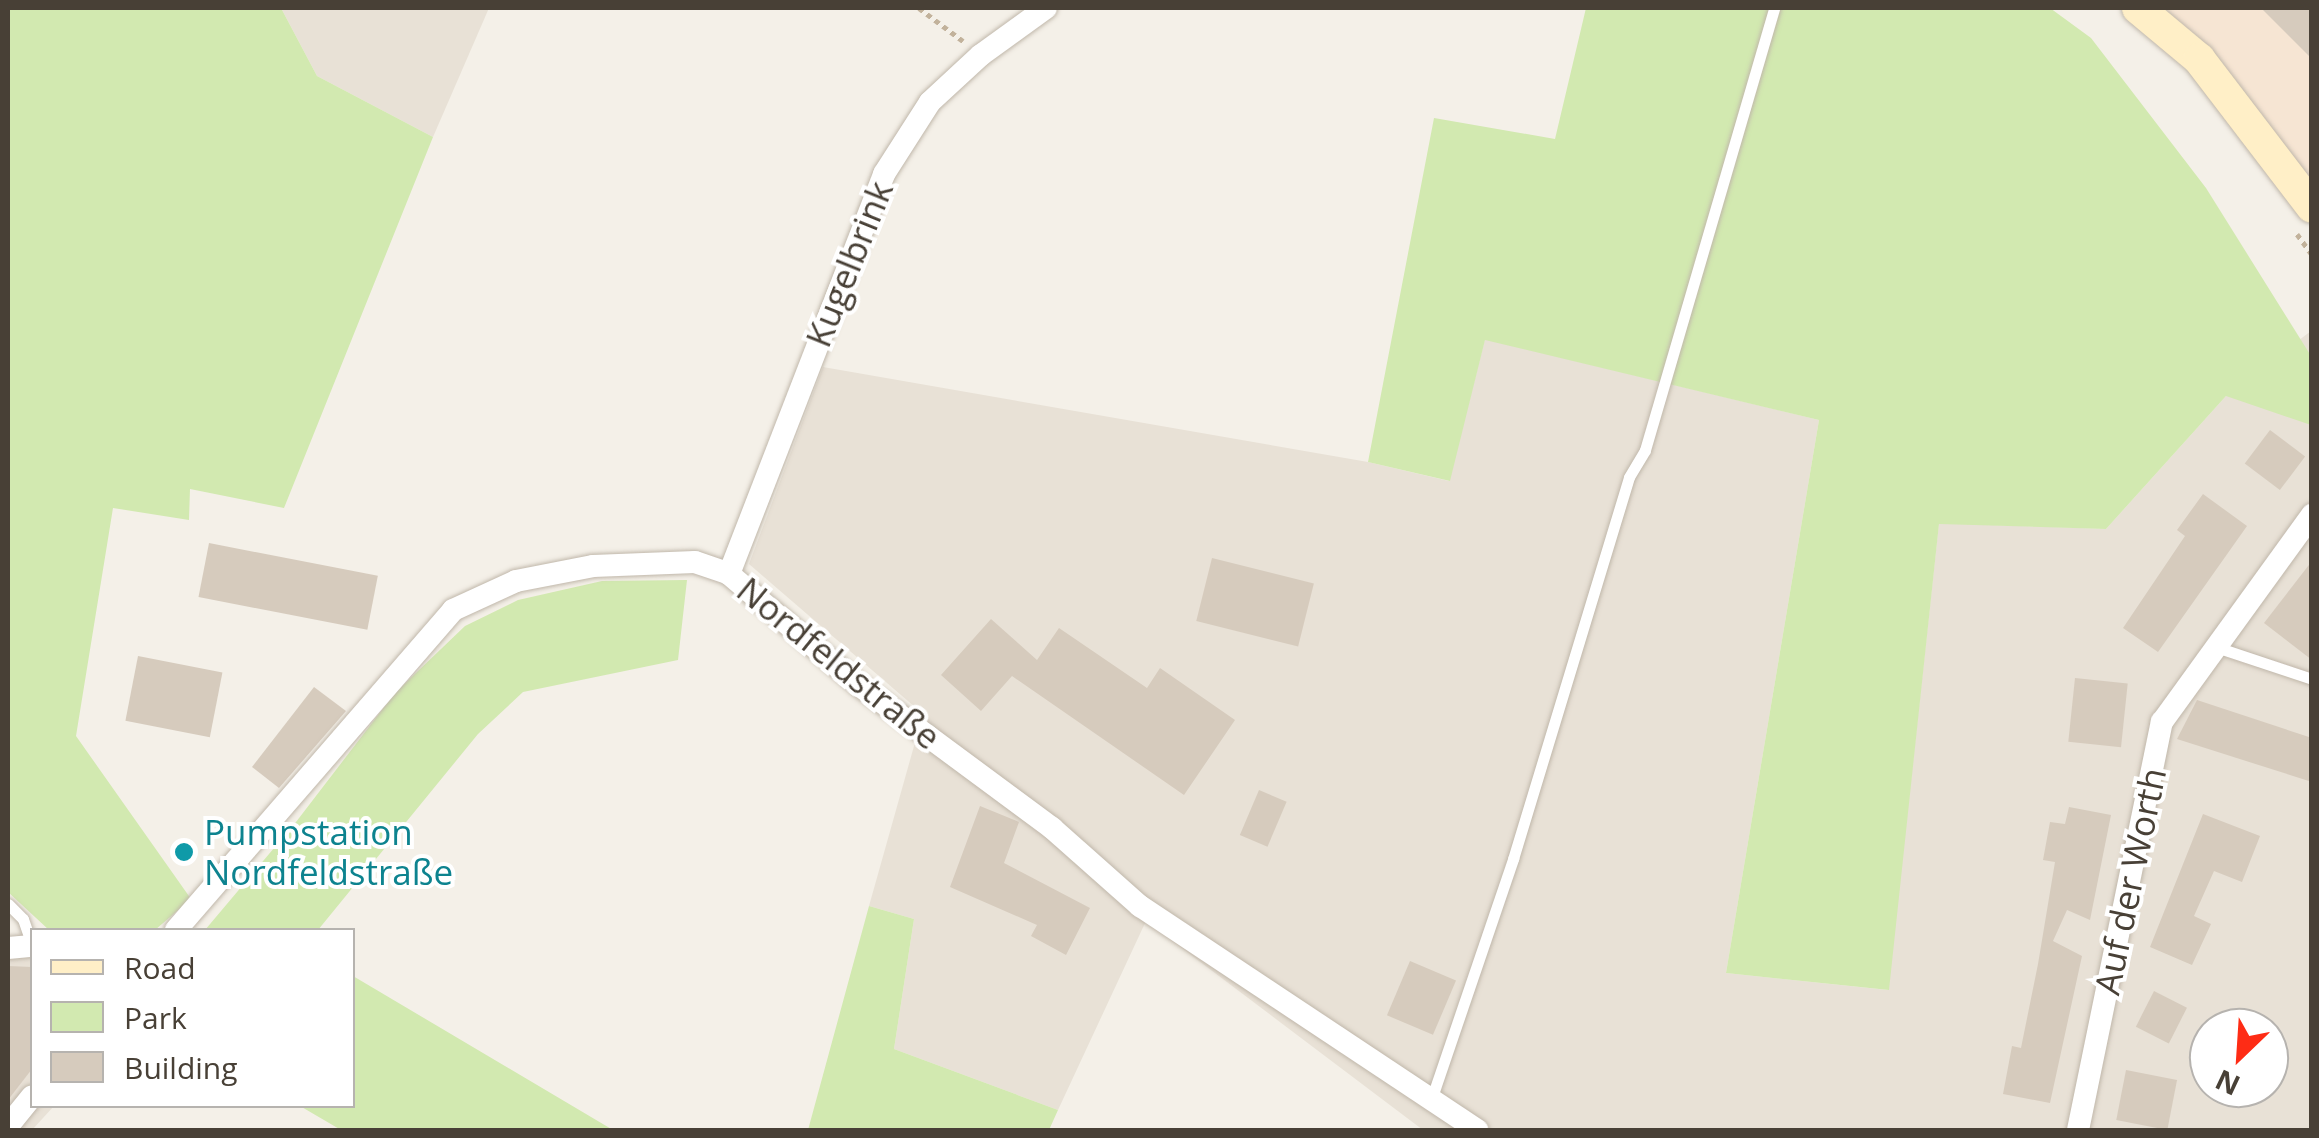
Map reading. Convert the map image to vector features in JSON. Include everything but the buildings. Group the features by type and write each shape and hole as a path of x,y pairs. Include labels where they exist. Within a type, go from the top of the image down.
{"street":[{"name":"Kugelbrink","path":"730,574 884,174 930,102 981,56 1046,8"},
{"path":"2138,8 2199,59 2312,207"},
{"name":"Auf der Worth","path":"2078,1130 2162,722 2312,515"},
{"name":"Nordfeldstraße","path":"178,928 452,610 516,581 593,566 695,562 730,574 860,686 1052,828 1140,906 1477,1130"},
{"path":"8,1126 30,1098"}],"lane":[{"path":"1430,1101 1513,859 1629,477 1645,450 1774,8"},
{"path":"2216,647 2312,679"},
{"path":"8,904 24,919 30,938"}],"path":[{"path":"920,8 981,56"}],"shaded area":[{"path":"281,8 489,8 433,137 317,76"},
{"path":"2152,8 2311,8 2311,219"},
{"path":"2311,331 2311,1130 1423,1130 1146,921 1058,1110 894,1049 914,919 869,906 923,714 749,564 823,367 1368,462 1449,481 1485,339 1819,420 1726,973 1888,990 1939,523 2106,529 2226,396"},
{"path":"30,935 30,1108 52,1108 32,1130 8,1130 8,937"}],"green space":[{"path":"8,8 281,8 317,76 433,137 284,508 190,489 189,520 113,508 76,736 191,899 157,928 47,928 8,892"},
{"path":"1586,8 2050,8 2091,38 2206,188 2311,356 2311,425 2226,396 2106,529 1939,524 1889,990 1726,973 1819,420 1485,340 1450,481 1368,462 1434,118 1555,139"},
{"path":"687,580 678,660 523,692 478,734 320,928 207,928 296,822 395,693 465,626 518,600 602,581"},
{"path":"869,906 914,919 894,1049 1058,1110 1049,1130 808,1130"},
{"path":"355,977 613,1130 341,1130 303,1108 355,1108"}],"place":[{"name":"Pumpstation Nordfeldstraße","path":"184,852"}]}
